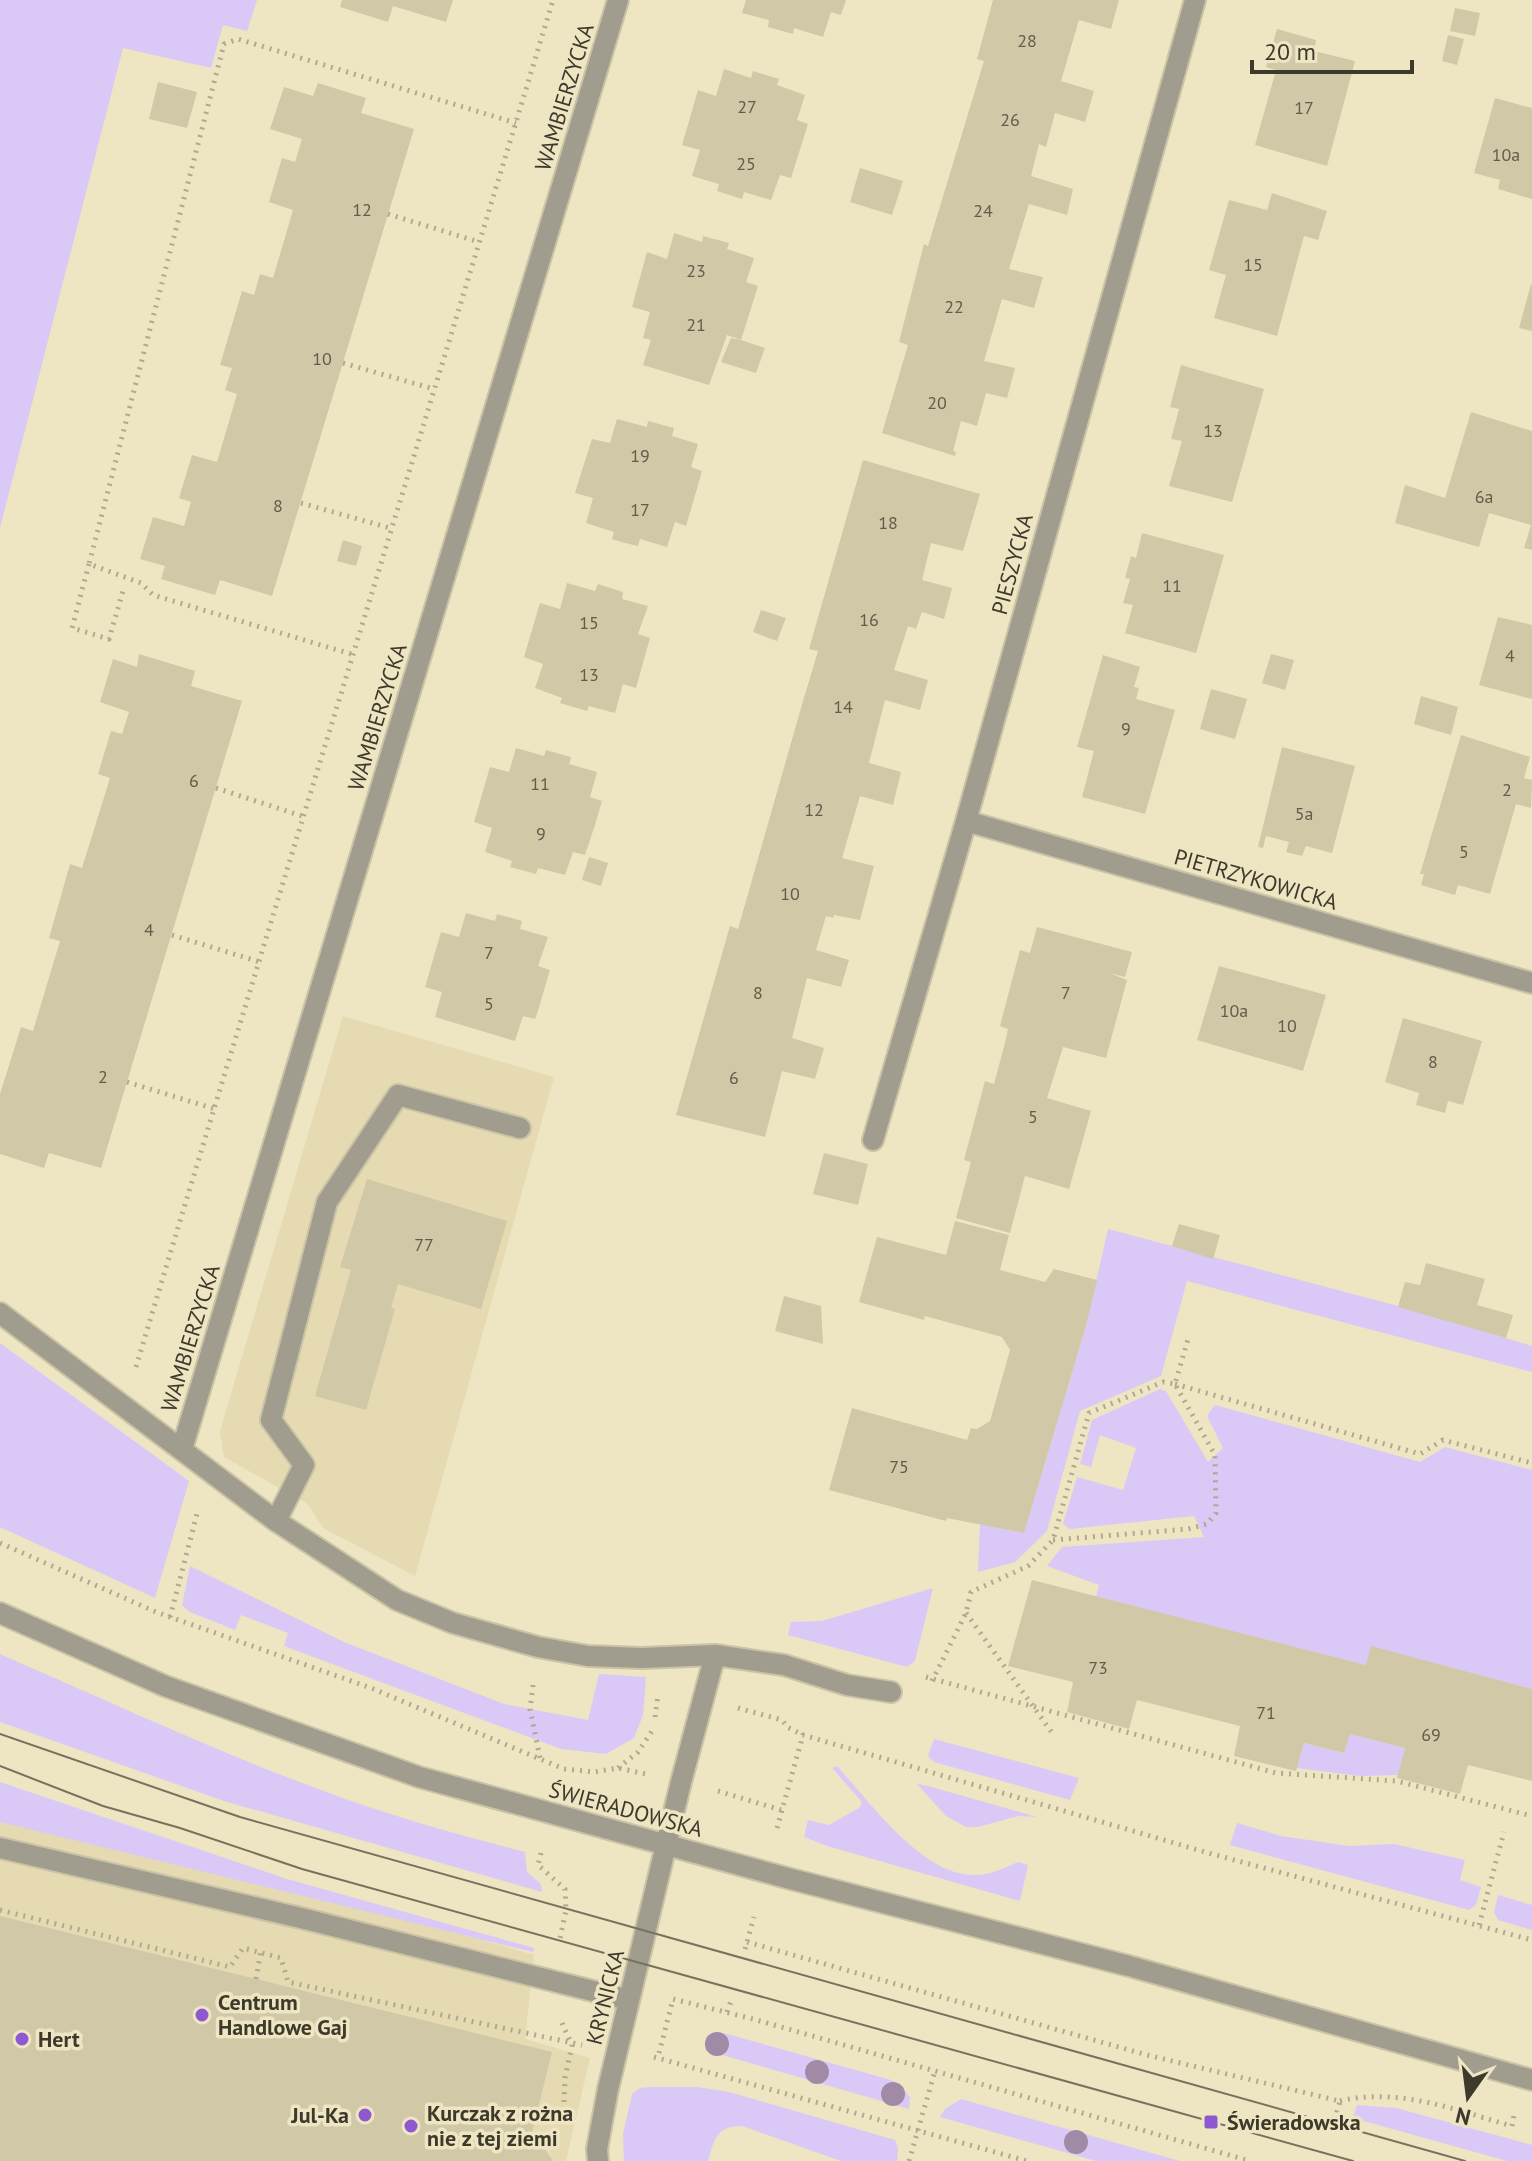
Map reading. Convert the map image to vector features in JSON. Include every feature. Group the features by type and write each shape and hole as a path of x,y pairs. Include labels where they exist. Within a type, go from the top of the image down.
{"street":[{"name":"WAMBIERZYCKA","path":"182,1449 618,0"},
{"name":"PIESZYCKA","path":"873,1140 966,821 1195,0"},
{"name":"PIETRZYKOWICKA","path":"966,821 1532,983"},
{"path":"276,1521 304,1465 271,1420 327,1202 398,1095 520,1128"},
{"path":"0,1313 276,1521 397,1600 453,1623 538,1647 588,1656 642,1658 715,1655 784,1665 847,1685 891,1692"},
{"name":"ŚWIERADOWSKA","path":"0,1613 165,1686 419,1777 787,1878 1129,1966 1532,2080"},
{"name":"KRYNICKA","path":"598,2161 597,2149 608,2089 715,1655"},
{"path":"0,1848 629,2000"}],"path":[{"path":"124,1406 553,0"},
{"path":"123,591 109,639 72,628 224,44 238,39 516,123"},
{"path":"388,214 479,242"},
{"path":"343,363 434,389"},
{"path":"301,503 390,528"},
{"path":"89,564 141,583 153,595 351,654"},
{"path":"216,788 305,817"},
{"path":"172,935 260,962"},
{"path":"127,1082 215,1109"},
{"path":"1053,1540 1188,1529 1207,1524 1216,1513 1215,1455 1175,1384 1188,1339"},
{"path":"930,1689 932,1679 966,1613 971,1592 1028,1566 1053,1540 1089,1413 1163,1382 1420,1454 1443,1440 1532,1463"},
{"path":"170,1617 208,1469"},
{"path":"0,1543 170,1617 371,1688 564,1769 594,1772 618,1768 632,1770"},
{"path":"966,1613 1053,1734"},
{"path":"538,1647 530,1709 541,1759"},
{"path":"618,1768 638,1752 650,1735 659,1690 677,1656"},
{"path":"918,1675 1276,1773 1396,1781 1532,1816"},
{"path":"732,1706 782,1720 787,1727 803,1735 1212,1854 1532,1940"},
{"path":"777,1828 803,1735"},
{"path":"750,1800 781,1810"},
{"path":"1479,1925 1504,1832"},
{"path":"541,1853 538,1865 565,1889 566,1910 558,1952"},
{"path":"0,1910 230,1967 243,1948 281,1958 288,1982 572,2045"},
{"path":"754,1917 746,1946 1147,2055 1340,2101 1367,2095 1405,2097 1512,2126 1515,2112"},
{"path":"1027,2161 657,2058 673,1999 1250,2161"},
{"path":"727,2012 731,2001"},
{"path":"560,2018 572,2045 565,2078 563,2116"},
{"path":"909,2161 935,2071"},
{"path":"1336,2115 1340,2101"}],"shaded area":[{"path":"0,0 257,0 247,31 223,25 211,68 123,48 0,528"},
{"path":"343,1016 554,1077 415,1576 323,1528 308,1504 224,1457 220,1431"},
{"path":"1108,1229 1413,1310 1532,1346 1532,1372 1187,1281 1161,1376 1080,1411 1047,1531 1015,1562 978,1572 980,1524 1024,1533 1086,1326"},
{"path":"0,1343 189,1481 155,1598 0,1527"},
{"path":"1160,1389 1166,1391 1208,1462 1223,1448 1207,1416 1215,1405 1420,1462 1445,1447 1532,1470 1532,1689 1405,1656 1366,1665 1096,1597 1099,1585 1047,1566 1062,1547 1204,1537 1194,1516 1070,1529 1063,1524 1077,1477 1123,1490 1136,1448 1100,1435 1091,1467 1080,1464 1092,1420"},
{"path":"190,1566 344,1642 504,1704 588,1720 599,1674 646,1677 643,1715 634,1738 606,1754 561,1749 284,1646 288,1633 241,1615 235,1630 190,1612 182,1605"},
{"path":"933,1588 915,1661 907,1667 788,1635 791,1622 822,1621"},
{"path":"0,1654 280,1775 371,1808 525,1852 527,1872 541,1884 542,1892 224,1801 0,1722"},
{"path":"1350,1734 1405,1748 1398,1775 1360,1776 1297,1768 1304,1743 1343,1753"},
{"path":"934,1739 1079,1778 1070,1800 934,1762 928,1756"},
{"path":"837,1766 899,1835 937,1864 956,1872 976,1875 1018,1862 1028,1865 1020,1901 804,1837 808,1820 829,1825 859,1808 862,1802 832,1768"},
{"path":"0,1782 287,1879 534,1948 533,1952 0,1822"},
{"path":"917,1784 1037,1817 1018,1816 978,1827 966,1827 946,1816"},
{"name":"Centrum Handlowe Gaj","path":"0,1801 534,1955 525,2039 590,2058 566,2161 0,2161"},
{"path":"1237,1823 1281,1836 1349,1846 1394,1844 1465,1860 1460,1880 1481,1887 1476,1905 1469,1910 1230,1845"},
{"path":"1498,1895 1532,1905 1532,1930 1498,1920 1494,1912"},
{"path":"720,2032 891,2080 910,2097 909,2109 705,2050 707,2035"},
{"path":"697,2087 729,2092 895,2140 897,2161 841,2161 742,2126 721,2132 708,2161 624,2161 623,2134 632,2094 640,2088"},
{"path":"961,2099 1180,2161 1096,2161 940,2117 945,2109"},
{"path":"1357,2105 1396,2108 1532,2145 1532,2161 1507,2161 1353,2118"}],"building":[{"path":"342,0 453,0 446,22 393,6 388,22 340,7"},
{"path":"746,0 846,0 841,15 831,12 823,37 794,28 793,34 768,27 769,20 742,13"},
{"path":"993,0 1119,0 1111,29 1079,20 1061,81 1094,91 1085,122 1055,113 1046,147 1039,144 1031,176 1073,189 1067,215 1029,204 1009,269 1043,277 1034,308 1002,299 984,361 1015,368 1007,398 986,393 977,426 961,421 953,451 956,452 955,456 882,433 908,345 899,342 924,244 928,246 984,61 977,59"},
{"path":"1455,8 1480,13 1475,36 1450,31"},
{"path":"1277,29 1316,40 1314,51 1355,61 1327,166 1255,145 1276,70 1266,67"},
{"path":"1448,35 1464,39 1457,65 1442,61"},
{"path":"724,69 751,78 753,71 779,79 777,85 805,95 797,120 808,124 791,178 780,175 771,200 744,192 742,199 717,191 719,184 692,176 700,150 682,145 698,90 716,96"},
{"path":"158,82 197,92 187,128 149,119"},
{"path":"318,83 366,98 361,113 414,129 272,596 220,580 215,595 161,579 165,566 140,559 153,517 184,526 191,502 179,498 192,455 217,462 237,394 225,390 232,368 220,365 242,291 254,295 260,274 273,278 293,210 269,202 282,158 295,162 302,139 270,129 284,87 313,96"},
{"path":"1495,98 1532,108 1532,199 1498,189 1500,180 1474,173"},
{"path":"860,168 903,181 892,215 850,202"},
{"path":"1272,193 1327,211 1318,240 1304,236 1277,336 1214,318 1226,275 1209,270 1229,200 1267,210"},
{"path":"674,233 702,242 703,236 729,243 727,249 754,258 746,282 758,286 741,340 727,335 709,385 643,365 651,340 643,338 650,312 632,307 647,252 667,259"},
{"path":"1532,284 1532,331 1519,328"},
{"path":"731,338 765,348 756,373 721,362"},
{"path":"1181,365 1264,389 1232,502 1169,486 1182,441 1171,439 1179,409 1170,407"},
{"path":"1471,412 1532,431 1532,550 1524,548 1531,525 1489,513 1479,547 1395,523 1405,485 1445,498"},
{"path":"617,419 647,427 648,421 674,428 672,436 698,444 691,467 702,471 686,526 675,522 667,547 640,539 638,546 625,543 612,539 614,532 586,523 593,498 575,493 592,439 610,443"},
{"path":"863,460 980,494 963,551 931,543 922,580 952,588 944,619 922,612 916,629 908,626 894,670 928,680 920,710 885,700 869,763 901,772 893,805 860,796 842,858 874,866 860,920 826,916 816,950 849,960 841,987 807,978 792,1038 824,1048 815,1079 782,1071 765,1137 676,1115 730,926 738,929 818,651 809,649"},
{"path":"1142,533 1224,555 1196,653 1125,633 1133,605 1123,603 1130,579 1125,578 1131,556 1136,558"},
{"path":"343,540 362,546 356,566 337,561"},
{"path":"567,583 595,591 598,584 623,592 622,599 648,606 638,634 650,638 636,688 623,684 615,713 589,706 587,711 560,703 562,698 535,688 543,664 524,657 540,603 560,609"},
{"path":"761,610 786,618 777,641 753,632"},
{"path":"1498,617 1532,625 1532,699 1479,685"},
{"path":"139,654 195,671 191,686 242,701 101,1168 49,1153 44,1168 0,1154 0,1094 21,1027 33,1031 60,941 49,938 70,864 82,868 110,778 98,774 111,731 122,734 129,712 100,702 113,659 137,667"},
{"path":"1271,654 1294,660 1285,690 1262,683"},
{"path":"1103,655 1140,667 1134,687 1139,688 1136,699 1175,710 1145,814 1082,797 1094,751 1077,747"},
{"path":"1211,689 1247,699 1235,739 1200,729"},
{"path":"1421,696 1458,707 1451,735 1414,724"},
{"path":"1461,735 1530,757 1524,778 1532,780 1531,808 1516,804 1490,894 1458,885 1455,895 1421,885 1424,874 1420,874"},
{"path":"1282,747 1355,766 1332,853 1306,846 1302,856 1286,852 1289,842 1266,836 1263,848 1258,847"},
{"path":"516,748 544,756 546,750 571,757 569,764 597,772 590,797 602,801 594,828 585,855 573,852 565,875 538,868 536,874 510,867 512,861 485,852 492,828 474,822 490,767 509,772"},
{"path":"589,857 608,863 601,886 582,880"},
{"path":"466,913 495,921 497,914 522,921 520,929 548,937 538,966 550,970 537,1014 535,1019 523,1016 515,1041 435,1017 442,992 425,987 441,932 459,937"},
{"path":"1037,927 1132,952 1125,977 1109,973 1127,980 1106,1058 1063,1047 1047,1098 1091,1111 1069,1189 1025,1176 1010,1233 956,1218 971,1162 964,1160 985,1081 994,1084 1005,1043 1008,1029 1000,1026 1020,950 1030,953"},
{"path":"1219,966 1326,995 1303,1071 1197,1040"},
{"path":"1403,1018 1482,1041 1463,1105 1448,1101 1445,1113 1416,1105 1419,1093 1385,1082"},
{"path":"824,1153 868,1164 858,1205 813,1194"},
{"path":"367,1179 507,1221 481,1309 398,1284 391,1308 395,1309 366,1410 315,1396 351,1270 340,1267"},
{"path":"955,1221 1009,1235 1000,1270 1045,1282 1054,1269 1097,1280 1024,1533 947,1518 946,1521 829,1490 852,1408 967,1440 971,1428 977,1429 990,1421 1010,1350 1002,1337 859,1302 877,1237 946,1255"},
{"path":"1179,1224 1220,1235 1213,1259 1172,1246"},
{"path":"1426,1263 1485,1279 1477,1305 1513,1315 1506,1338 1398,1307 1405,1282 1420,1285"},
{"path":"784,1296 821,1306 823,1344 775,1331"},
{"path":"1032,1580 1366,1665 1371,1646 1532,1689 1532,1781 1468,1765 1460,1794 1397,1778 1405,1748 1350,1734 1344,1753 1304,1743 1296,1771 1234,1756 1240,1726 1137,1700 1129,1729 1067,1712 1073,1682 1008,1666"},
{"name":"Centrum Handlowe Gaj","path":"0,1916 552,2052 529,2144 544,2148 553,2161 0,2161"}],"tram line":[{"path":"0,1734 240,1817 1465,2161"},
{"path":"0,1766 103,1806 302,1869 1353,2161"}],"place":[{"name":"Centrum Handlowe Gaj","path":"202,2015"},
{"name":"Hert","path":"22,2039"},
{"name":"Jul-Ka","path":"365,2115"},
{"name":"Świeradowska","path":"1211,2122"},
{"name":"Kurczak z rożna nie z tej ziemi","path":"411,2126"}]}
